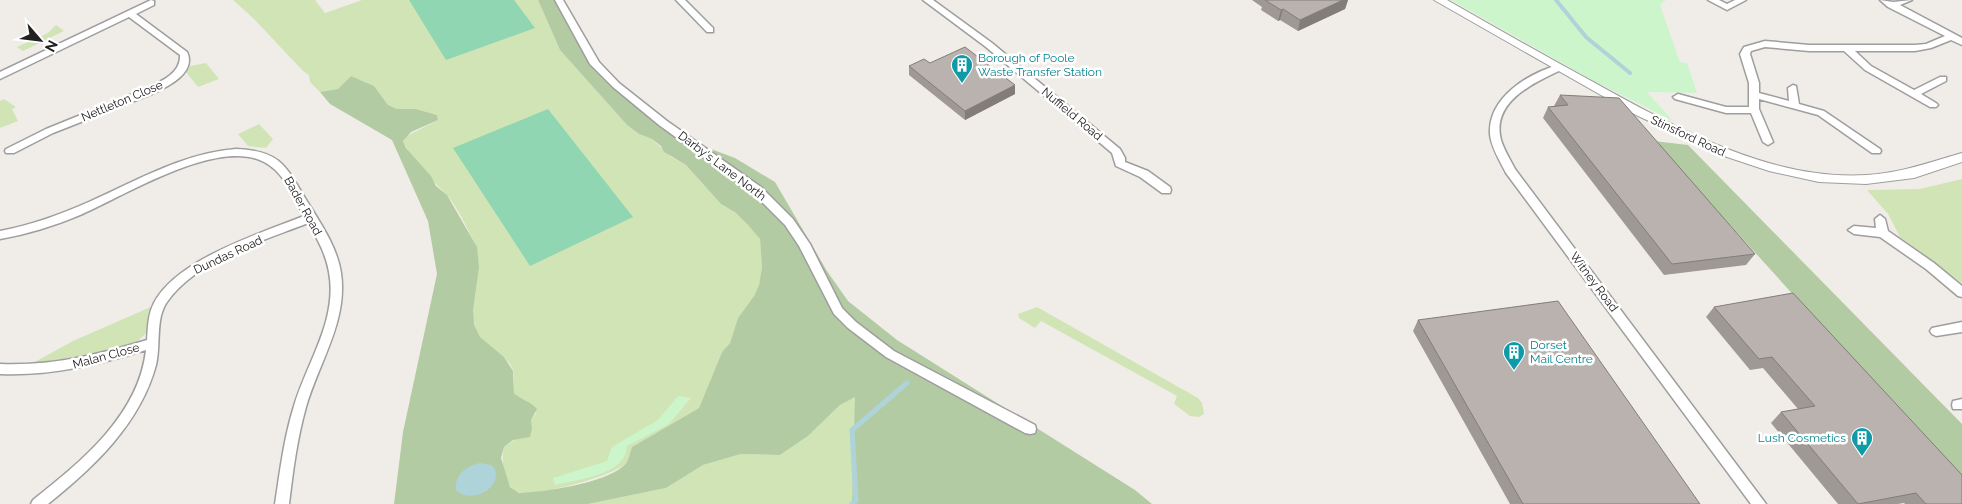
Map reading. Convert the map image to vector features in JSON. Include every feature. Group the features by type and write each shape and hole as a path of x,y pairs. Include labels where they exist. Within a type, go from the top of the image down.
{"street":[{"name":"Darby's Lane North","path":"560,0 595,64 616,85 663,123 757,190 788,222 804,244 838,311 852,325 890,354 1030,429"},
{"path":"680,0 710,30"},
{"name":"Nuffield Road","path":"927,0 989,45 1116,152 1120,158 1120,164 1144,174 1166,190"},
{"name":"Stinsford Road","path":"1439,0 1658,123 1729,155 1796,174 1868,180 1901,177 1932,170 1961,158"},
{"path":"1712,0 1728,7 1742,0"},
{"path":"1887,2 1908,0"},
{"path":"1887,2 1962,42"},
{"path":"0,76 151,3"},
{"name":"Nettleton Close","path":"10,151 30,140 146,93 170,80 181,70 185,64 184,54 153,29 129,13"},
{"path":"1768,142 1754,109 1754,83 1745,54 1747,49 1765,44 1846,48 1915,48 1928,46 1951,37"},
{"path":"1846,48 1868,68 1933,105"},
{"name":"Witney Road","path":"1558,68 1522,85 1502,104 1496,119 1495,134 1503,157 1515,177 1759,504"},
{"path":"1913,94 1943,79"},
{"path":"1793,88 1794,105"},
{"path":"1755,95 1821,113 1876,151"},
{"path":"1678,97 1742,112 1754,109"},
{"name":"Bader Road","path":"0,235 32,228 56,219 189,162 233,153 260,156 272,161 283,170 330,252 336,272 336,296 332,324 300,405 282,504"},
{"name":"Dundas Road","path":"38,504 81,468 119,425 145,382 156,318 162,300 176,283 198,266 309,218"},
{"path":"1880,219 1883,233"},
{"path":"1854,230 1883,233 1930,266 1962,293"},
{"path":"1936,331 1962,327"},
{"name":"Malan Close","path":"0,369 30,371 81,364 153,343"}],"green space":[{"path":"233,0 315,0 325,13 362,0 538,0 560,50 627,125 639,134 652,139 671,157 686,165 721,204 736,213 760,239 762,267 759,285 754,296 738,318 730,343 722,352 699,408 632,447 627,462 620,468 591,479 555,489 525,493 512,489 504,472 504,447 532,428 531,420 536,413 514,393 514,372 509,363 480,337 473,324 472,313 478,261 477,250 473,240 454,204 415,160 403,140 405,137 438,120 437,115 416,109 397,109 388,105 374,86 351,76 338,89 320,92 310,82 309,75"},
{"path":"409,0 514,0 535,28 446,60"},
{"path":"538,0 559,0 595,64 687,140 735,158 775,182 827,271 848,301 897,340 1135,490 1152,504 852,504 855,397 840,405 808,436 780,455 741,454 703,465 666,488 588,504 394,504 403,432 437,274 428,221 392,140 330,104 320,92 338,89 351,76 374,86 388,105 397,109 416,109 437,115 438,120 411,132 403,141 406,148 431,176 436,186 447,195 477,247 479,267 473,310 474,325 480,337 504,357 513,371 514,393 537,409 531,420 530,437 513,440 504,447 501,458 510,487 519,493 576,485 607,476 627,462 632,447 699,408 722,352 730,343 738,318 754,296 759,285 762,267 760,239 736,213 721,204 686,165 664,152 661,146 652,139 639,134 627,125 560,50"},
{"path":"1451,0 1666,0 1660,5 1680,62 1687,63 1697,93 1647,92 1673,121 1592,80"},
{"path":"56,25 64,31 23,51 17,47 48,33"},
{"path":"206,63 219,79 198,87 186,72 190,66"},
{"path":"4,99 16,107 12,109 18,121 0,128 0,101"},
{"path":"548,109 633,217 530,266 453,148"},
{"path":"259,124 273,139 266,148 248,146 238,134"},
{"path":"1654,141 1688,145 1962,424 1962,481"},
{"path":"1962,179 1962,283 1900,237 1888,214 1867,190 1920,189"},
{"path":"153,306 148,318 148,331 135,344 92,355 33,363 73,341"},
{"path":"1037,307 1198,398 1202,403 1204,414 1199,417 1190,416 1174,404 1177,396 1041,321 1035,328 1019,318 1018,314"},
{"path":"678,396 691,398 669,424 627,446 625,456 619,464 610,470 587,478 555,485 553,478 607,461 612,447 658,420"},
{"path":"856,396 852,504 588,504 666,488 703,465 741,454 780,455 808,436 840,405"}],"water":[{"path":"480,463 491,465 495,469 496,477 489,489 483,493 469,496 456,490 457,480 462,472 470,466"}],"building":[{"path":"1265,0 1343,0 1300,20"},
{"name":"Borough of Poole Waste Transfer Station","path":"965,47 1015,85 965,111 909,66 924,59 930,63"},
{"path":"1560,95 1619,98 1755,254 1672,264 1548,107 1568,105"},
{"path":"1793,293 1962,475 1962,504 1926,504 1916,493 1858,504 1781,412 1815,406 1772,357 1759,359 1714,307"},
{"name":"Dorset Mail Centre","path":"1558,301 1700,504 1523,504 1418,320"}],"waterway":[{"path":"1556,0 1586,37 1630,73"},
{"path":"852,504 856,500 852,430 907,383"}],"place":[{"name":"Borough of Poole Waste Transfer Station","path":"962,84"},
{"name":"Dorset Mail Centre","path":"1514,371"},
{"name":"Lush Cosmetics","path":"1862,457"}]}
